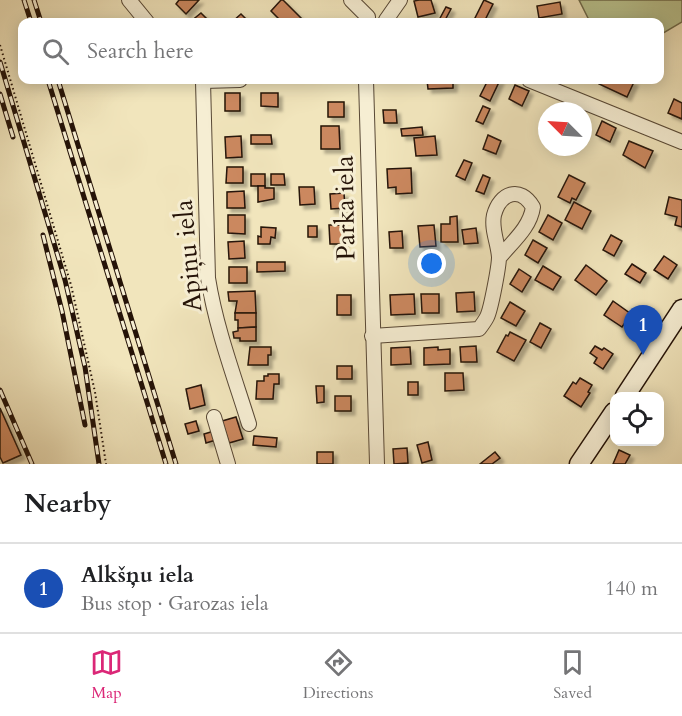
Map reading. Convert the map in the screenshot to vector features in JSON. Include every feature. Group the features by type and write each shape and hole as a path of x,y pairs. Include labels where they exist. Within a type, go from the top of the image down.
{"main road":[{"path":"628,392 682,309"},
{"path":"579,464 610,419"}],"street":[{"path":"129,0 144,18"},
{"path":"351,0 366,18"},
{"path":"390,18 399,0"},
{"name":"Apiņu iela","path":"202,84 208,278 221,335 249,424"},
{"name":"Parka iela","path":"366,84 377,464"},
{"path":"539,84 682,142"},
{"path":"372,336 479,329 488,315 499,258"},
{"path":"214,417 228,464"}],"path":[{"path":"0,45 71,285 95,392 106,464"}],"green space":[{"path":"579,0 682,0 682,22 664,33 664,18 588,18"}],"building":[{"path":"179,0 199,0 186,14 176,4"},
{"path":"283,0 301,18 278,18 271,11"},
{"path":"431,0 435,13 418,17 414,1"},
{"path":"484,0 493,4 486,18 475,18"},
{"path":"560,2 562,14 539,18 537,6"},
{"path":"446,7 451,9 446,18 440,18"},
{"path":"201,13 206,18 195,18"},
{"path":"427,84 453,84 453,88 428,89"},
{"path":"486,84 498,84 490,101 480,96"},
{"path":"599,84 633,84 627,97"},
{"path":"515,85 529,91 522,106 509,99"},
{"path":"225,93 240,93 240,111 225,111"},
{"path":"261,93 278,93 278,107 261,106"},
{"path":"674,99 682,103 682,119 668,113"},
{"path":"328,102 344,102 344,117 328,117"},
{"path":"483,106 490,109 483,124 476,121"},
{"path":"383,110 396,110 397,123 384,123"},
{"path":"602,121 616,128 610,142 596,135"},
{"path":"321,126 339,126 340,149 321,149"},
{"path":"422,127 423,135 402,136 401,129"},
{"path":"251,135 271,135 272,144 251,144"},
{"path":"488,135 501,141 496,154 483,149"},
{"path":"241,136 242,157 226,158 225,137"},
{"path":"435,136 437,155 416,156 414,138"},
{"path":"629,141 653,151 645,168 623,155"},
{"path":"464,160 472,163 465,180 456,176"},
{"path":"227,167 243,167 243,183 226,183"},
{"path":"411,168 412,193 396,194 396,187 388,188 387,169"},
{"path":"251,174 265,174 265,186 251,186"},
{"path":"271,174 284,174 285,185 271,185"},
{"path":"483,175 490,178 484,194 476,191"},
{"path":"569,175 585,183 576,200 572,198 570,203 558,197"},
{"path":"258,186 274,188 274,199 258,202"},
{"path":"299,187 314,187 315,204 300,205"},
{"path":"244,191 245,208 227,208 227,192"},
{"path":"344,193 345,208 331,209 330,194"},
{"path":"669,197 682,200 682,227 675,225 677,217 665,214"},
{"path":"574,202 591,211 582,229 565,220"},
{"path":"228,215 245,215 245,234 228,233"},
{"path":"548,215 562,223 553,240 539,232"},
{"path":"457,216 458,242 441,242 441,224 450,224 450,217"},
{"path":"329,225 344,225 344,244 330,244"},
{"path":"434,225 436,246 420,247 418,226"},
{"path":"308,226 317,226 317,237 308,237"},
{"path":"261,227 276,228 275,238 271,237 270,244 258,244"},
{"path":"476,228 478,243 464,244 462,230"},
{"path":"402,231 403,248 390,248 389,232"},
{"path":"611,235 622,241 614,256 603,250"},
{"path":"533,240 547,248 538,263 525,255"},
{"path":"244,241 245,258 229,259 228,242"},
{"path":"664,256 677,265 668,279 654,270"},
{"path":"257,262 285,262 285,271 257,272"},
{"path":"632,264 646,273 640,283 625,274"},
{"path":"586,265 607,281 596,295 575,280"},
{"path":"543,266 561,277 553,290 535,280"},
{"path":"229,267 247,267 247,283 229,283"},
{"path":"519,269 531,277 522,292 510,284"},
{"path":"255,291 256,313 235,313 237,301 229,301 228,292"},
{"path":"474,292 475,311 457,312 456,293"},
{"path":"414,294 415,314 391,315 390,295"},
{"path":"421,294 439,294 439,313 422,313"},
{"path":"337,295 351,295 351,315 337,315"},
{"path":"613,301 631,314 622,327 604,315"},
{"path":"510,302 525,311 516,326 501,318"},
{"path":"235,313 256,313 256,327 238,328"},
{"path":"540,323 551,329 541,348 530,342"},
{"path":"256,327 256,341 240,341 240,338 234,338 233,332 238,331 238,328"},
{"path":"510,332 526,340 514,361 497,352"},
{"path":"476,346 477,362 461,362 460,347"},
{"path":"595,346 602,350 604,348 613,354 603,369 594,363 597,358 590,353"},
{"path":"250,347 271,347 268,365 248,365"},
{"path":"410,347 411,364 391,365 391,348"},
{"path":"438,347 438,350 450,349 450,364 424,365 424,348"},
{"path":"337,366 352,366 352,379 337,379"},
{"path":"445,373 463,373 464,390 445,391"},
{"path":"279,374 279,384 274,384 273,399 256,399 257,381 264,381 264,376"},
{"path":"580,378 592,385 581,407 564,396 573,382 576,384"},
{"path":"408,382 418,382 418,395 408,395"},
{"path":"201,385 205,405 190,409 186,389"},
{"path":"316,386 324,386 324,402 317,403"},
{"path":"335,396 351,396 351,411 335,411"},
{"path":"0,408 21,455 3,463 0,457"},
{"path":"236,417 243,439 229,443 222,421"},
{"path":"196,421 199,431 188,434 185,424"},
{"path":"214,431 216,440 206,443 204,434"},
{"path":"254,436 277,438 276,447 253,445"},
{"path":"428,442 432,460 422,463 417,445"},
{"path":"407,448 408,463 394,464 393,449"},
{"path":"619,450 630,455 625,464 613,464"},
{"path":"317,452 333,452 333,464 317,464"},
{"path":"495,452 500,458 492,464 480,464"}],"railway":[{"path":"24,0 30,18"},
{"path":"34,0 40,18"},
{"path":"0,62 65,280 85,367 99,464"},
{"path":"49,84 166,464"},
{"path":"59,84 176,464"},
{"path":"0,94 13,137"},
{"path":"43,235 62,311 85,425"},
{"path":"0,390 32,464"}],"place":[{"name":"Alkšņu iela","path":"643,355"}]}
